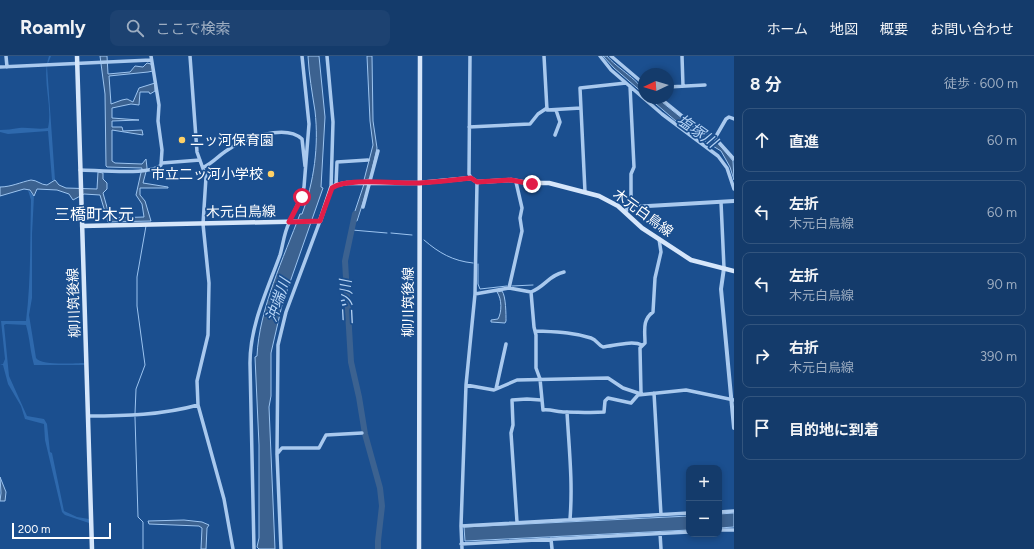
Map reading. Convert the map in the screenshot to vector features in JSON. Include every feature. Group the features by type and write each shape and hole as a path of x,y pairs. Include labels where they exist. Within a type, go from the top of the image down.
{"main road":[{"name":"柳川筑後線","path":"77,56 92,549"},
{"name":"柳川筑後線","path":"419,549 420,56"},
{"path":"319,221 334,187 371,182 419,183 471,178 477,182"},
{"name":"木元白鳥線","path":"477,182 549,183 585,192 611,201 625,211 642,228 691,260 734,271"},
{"name":"木元白鳥線","path":"82,226 319,221"}],"street":[{"path":"6,56 7,66"},
{"path":"190,56 197,152 203,167 206,187 203,224 209,273 209,326 206,346 197,380 198,404 224,499 233,549"},
{"path":"254,549 250,363 251,340 258,314 290,222 302,197 306,174 309,124 302,56"},
{"path":"327,56 333,122 334,187"},
{"path":"470,56 469,174 471,178"},
{"path":"544,56 547,108"},
{"path":"600,56 611,70 638,92"},
{"path":"611,56 638,79"},
{"path":"682,56 683,86"},
{"path":"0,67 100,64 151,58 159,105 158,121 162,163 159,168 142,171 80,170"},
{"path":"585,192 580,88 626,82"},
{"path":"674,87 705,85"},
{"path":"630,86 634,166 630,174 632,206"},
{"path":"651,104 662,114 698,140 724,162 734,189"},
{"path":"667,104 692,124 715,138 725,147 734,159"},
{"path":"469,127 530,124 538,114 547,108"},
{"path":"547,108 547,110 581,108"},
{"path":"555,135 560,122 556,110"},
{"path":"715,138 726,119 734,119"},
{"path":"203,167 215,162 227,151 260,135 290,132 302,139 306,174"},
{"path":"363,207 371,182 378,151"},
{"path":"334,187 337,162 368,160"},
{"path":"162,163 201,161"},
{"path":"462,549 461,526 466,385 475,294 477,182"},
{"path":"509,288 522,231 520,218 522,208 516,182"},
{"path":"625,211 632,206 734,201"},
{"path":"721,202 724,268 722,289 733,400 734,428"},
{"path":"281,549 277,454 278,345 286,312 319,221"},
{"path":"530,292 535,331 536,368 540,379 543,410 572,411 586,414 604,412 605,401 608,398 631,403 640,394 640,356 642,345 645,343 645,322 648,316 653,312 655,278 661,252 659,239"},
{"path":"475,294 509,288 530,292 543,286 554,274 564,272"},
{"path":"535,331 565,331 578,336 591,338 603,347 639,343 642,345"},
{"path":"496,389 506,344"},
{"path":"466,385 496,389 517,380 608,378 612,382 640,394 686,390 733,400"},
{"path":"654,393 661,515"},
{"path":"517,522 511,433 513,425 512,400 541,400"},
{"path":"88,416 145,415 183,409 198,404"},
{"path":"567,412 571,458 570,519"},
{"path":"277,454 282,448 319,448 323,438 326,435 362,433"},
{"path":"722,512 734,511"},
{"path":"461,526 686,513"},
{"path":"722,530 734,530"},
{"path":"462,544 686,532"},
{"path":"660,533 661,549"},
{"path":"551,539 552,549"}],"shaded area":[{"path":"49,56 51,56 47,66 55,180 52,180 48,131 8,134 0,132 0,130 19,128 48,128 49,110 46,74 47,65"},
{"path":"28,190 34,196 32,234 32,298 29,315 36,358 39,361 51,363 85,363 85,365 34,365 26,325 6,324 4,325 9,376 27,416 44,419 47,424 50,452 52,453 64,511 77,517 89,519 89,523 65,515 62,512 45,440 44,424 25,419 21,406 8,384 3,365 0,365 3,364 5,359 1,321 26,321 30,276 31,200"}],"water":[{"path":"100,56 107,56 108,74 130,72 135,66 143,67 147,63 151,64 153,71 109,76 111,104 127,99 133,102 139,88 155,83 155,91 150,94 149,92 140,92 139,105 131,104 112,108 112,118 139,120 112,121 112,127 122,127 123,131 142,130 143,135 112,130 112,161 115,163 142,164 146,159 147,168 143,183 168,187 140,188 140,195 145,201 151,221 108,222 100,195 84,194 73,200 69,194 57,190 37,189 34,196 30,190 24,189 0,196 0,187 31,180 47,185 55,180 59,185 66,188 97,189 98,172 103,173 103,179 107,183 107,189 103,193 110,218 144,217 142,204 136,195 142,168 106,166 105,94"},
{"name":"沖端川","path":"308,56 319,56 325,117 321,187 323,188 282,305 271,353 271,396 269,407 275,549 259,549 257,547 259,538 259,445 255,357 257,356 262,320 267,302 300,214 302,214 310,189 316,151 316,124"},
{"path":"367,56 372,56 373,121 377,148 370,179 364,180 373,145 370,121"},
{"name":"塩塚川","path":"603,56 607,56 634,80 638,84 638,89 614,68"},
{"name":"塩塚川","path":"656,104 664,104 688,123 717,142 733,161 734,180 730,167 721,151 684,128"},
{"path":"364,184 369,184 357,221 352,220"},
{"path":"502,291 505,301 506,321 505,323 491,322 491,320 498,319 501,309 501,302 497,292"},
{"path":"0,477 6,492 5,501 0,501"},
{"path":"734,513 734,527 722,528 722,514"},
{"path":"686,516 686,530 465,541 464,527"},
{"path":"184,520 202,522 209,525 207,528 206,549 201,549 202,528 199,526 149,524 148,521"}],"waterway":[{"name":"二ツ川","path":"355,214 345,261 351,362 365,434 380,488 382,506 378,549"},
{"path":"135,414 136,389 145,365 137,306 137,277 146,226"},
{"path":"352,230 387,233"},
{"path":"391,233 412,235"},
{"path":"424,240 447,256 473,263"},
{"path":"478,264 478,284 480,289 507,286"},
{"path":"512,286 533,285"},
{"path":"135,417 138,517 143,522 143,549"}],"place":[{"name":"二ッ河保育園","path":"182,140"},
{"name":"市立二ッ河小学校","path":"271,174"}],"district":[{"name":"三橋町木元","path":"94,214"}],"route":[{"path":"302,197 289,222 320,221 324,214 332,188 340,184 370,182 419,183 471,178 477,182 490,183 511,180 532,184"}]}
